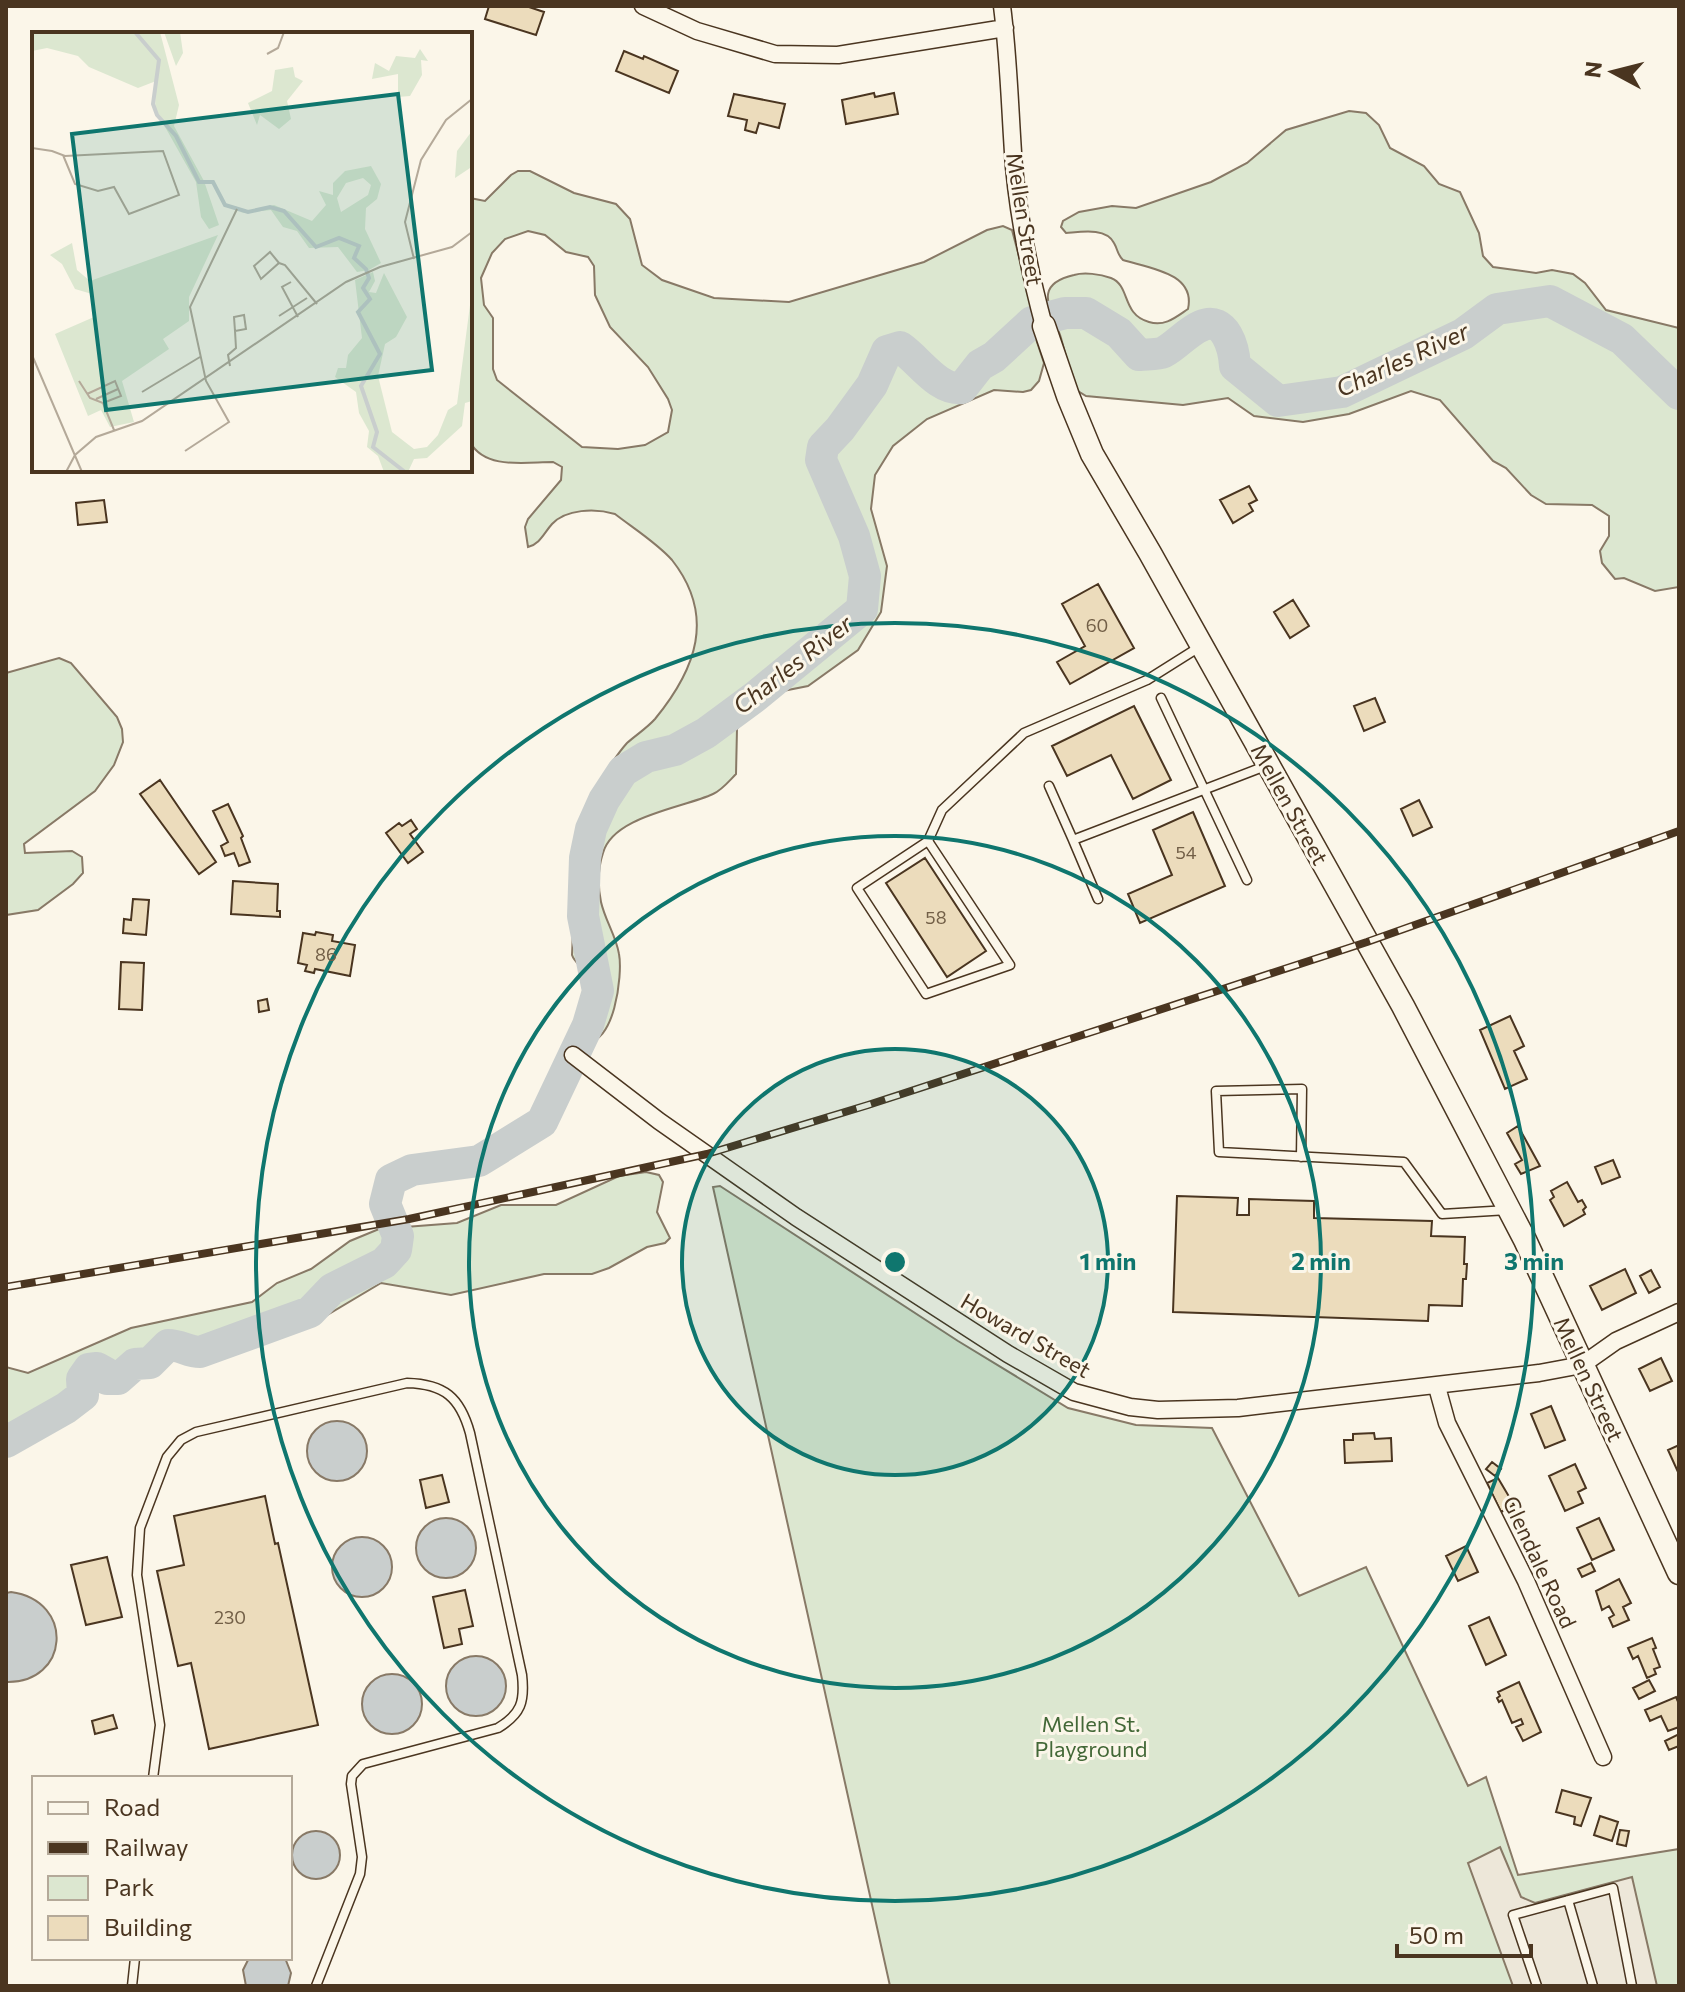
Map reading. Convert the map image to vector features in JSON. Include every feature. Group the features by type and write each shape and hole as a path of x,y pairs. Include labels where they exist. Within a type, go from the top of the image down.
{"street":[{"path":"643,6 697,31 775,54 838,55 1005,28"},
{"name":"Mellen Street","path":"1002,6 1010,64 1014,169 1024,241 1042,318 1068,396 1092,454 1403,1006 1509,1210 1679,1573"},
{"name":"Howard Street","path":"573,1055 659,1121 796,1217 1008,1354 1074,1392 1130,1407 1158,1410 1238,1408 1437,1387 1582,1365"},
{"path":"1582,1365 1616,1341 1679,1312"},
{"name":"Glendale Road","path":"1437,1387 1447,1423 1526,1581 1603,1757"}],"lane":[{"path":"928,841 1010,965 926,994 857,888 928,841 942,810 1024,733 1147,680 1202,646"},
{"path":"1161,698 1247,880"},
{"path":"1073,840 1269,765"},
{"path":"1049,786 1098,899"},
{"path":"1301,1157 1302,1089 1216,1091 1219,1152 1301,1157 1404,1162 1442,1214 1509,1210"},
{"path":"153,1776 160,1725 137,1575 140,1528 167,1457 181,1440 196,1432 407,1383 426,1383 444,1391 465,1414 507,1600 524,1692 514,1718 498,1728 372,1761 363,1764 352,1776 362,1857 360,1874 316,1986"},
{"path":"1537,1986 1513,1915 1613,1888 1632,1986"},
{"path":"1568,1900 1593,1986"},
{"path":"132,1986 135,1960"}],"green space":[{"path":"1349,111 1366,113 1379,125 1390,148 1424,166 1439,184 1460,192 1479,233 1483,256 1493,267 1573,274 1585,283 1606,310 1679,328 1679,587 1655,591 1624,578 1615,579 1602,563 1600,551 1609,536 1609,516 1592,505 1546,504 1531,495 1506,468 1493,461 1440,400 1411,391 1349,414 1303,422 1254,416 1228,398 1183,405 1086,396 1078,391 1050,309 1048,292 1052,285 1060,279 1078,274 1111,278 1121,287 1134,313 1155,323 1170,320 1188,309 1189,297 1185,287 1168,274 1123,260 1110,238 1092,232 1066,233 1061,227 1063,221 1079,212 1112,206 1136,208 1211,182 1247,163 1286,130"},
{"path":"518,171 530,171 574,193 616,204 630,219 642,265 662,280 714,298 789,302 924,262 987,230 1003,226 1012,230 1025,279 1036,304 1031,324 1044,363 1039,381 1031,390 994,390 927,419 893,446 875,475 871,509 887,566 881,612 858,650 808,686 773,693 748,711 737,729 736,774 719,790 634,822 609,840 601,859 599,890 618,947 618,993 609,1022 603,1033 594,1040 584,1041 582,1025 588,992 587,976 572,955 575,867 583,824 589,803 612,762 627,743 655,719 681,681 690,661 697,622 694,601 686,581 672,560 615,514 590,511 565,515 552,524 539,541 528,547 525,527 528,519 561,480 562,467 553,462 496,461 477,451 472,445 472,198 485,201 511,175","holes":["528,231 545,235 566,252 588,257 594,266 595,295 610,327 648,367 668,399 672,410 668,432 645,445 618,449 582,447 497,380 493,369 493,318 484,305 481,278 492,253 505,239"]},
{"path":"59,658 71,663 117,717 123,742 114,765 95,791 24,844 25,853 72,851 82,857 83,873 38,910 6,915 6,673"},
{"path":"646,1172 659,1175 663,1182 657,1212 670,1238 609,1268 592,1274 544,1274 451,1295 381,1283 312,1324 149,1354 6,1434 6,1367 28,1373 131,1328 252,1302 277,1283 311,1269 350,1241 379,1229 457,1223 501,1205 556,1205 619,1176"},
{"name":"Mellen St. Playground","path":"720,1186 958,1341 1068,1408 1136,1425 1212,1428 1299,1596 1366,1567 1468,1786 1486,1777 1518,1875 1679,1849 1679,1986 890,1986 713,1187"}],"shaded area":[{"path":"337,1421 348,1423 358,1430 365,1440 365,1462 358,1472 348,1479 337,1481 326,1479 316,1472 309,1462 307,1451 309,1440 316,1430 326,1423"},
{"path":"446,1518 457,1520 467,1527 474,1537 474,1559 467,1569 457,1576 446,1578 435,1576 425,1569 418,1559 416,1548 418,1537 425,1527 435,1520"},
{"path":"362,1537 373,1539 383,1546 390,1556 390,1578 383,1588 373,1595 362,1597 351,1595 341,1588 334,1578 332,1567 334,1556 341,1546 351,1539"},
{"path":"6,1593 32,1599 46,1610 55,1625 56,1641 52,1657 42,1670 27,1679 6,1682"},
{"path":"476,1656 487,1658 497,1665 504,1675 504,1697 497,1707 487,1714 476,1716 465,1714 455,1707 448,1697 446,1686 448,1675 455,1665 465,1658"},
{"path":"392,1674 403,1676 413,1683 420,1693 420,1715 413,1725 403,1732 392,1734 381,1732 371,1725 364,1715 362,1704 364,1693 371,1683 381,1676"},
{"path":"316,1831 333,1838 340,1855 333,1872 316,1879 299,1872 292,1855 299,1838"},
{"path":"1500,1847 1521,1897 1535,1903 1632,1877 1657,1986 1513,1986 1468,1863"},
{"path":"248,1960 286,1960 291,1973 288,1986 246,1986 243,1970"}],"building":[{"path":"489,6 526,6 544,12 536,35 485,19"},
{"path":"624,51 678,71 669,93 616,71"},
{"path":"874,93 875,97 894,93 898,114 846,124 842,100"},
{"path":"734,94 785,104 779,128 759,123 756,133 745,130 747,120 728,116"},
{"path":"1249,486 1257,500 1249,504 1253,511 1233,523 1220,500"},
{"path":"104,500 107,522 78,525 76,503"},
{"path":"1098,584 1134,648 1070,684 1057,662 1085,646 1062,604"},
{"path":"1293,600 1309,626 1290,638 1274,612"},
{"path":"1375,698 1385,722 1364,731 1354,706"},
{"path":"1134,706 1171,780 1133,799 1111,755 1067,776 1052,746"},
{"path":"160,780 216,862 199,874 140,794"},
{"path":"1419,800 1432,827 1413,836 1401,809"},
{"path":"228,804 243,836 241,838 250,862 239,866 234,853 225,856 221,846 228,842 213,811"},
{"path":"1193,812 1225,886 1140,923 1128,894 1172,875 1153,830"},
{"path":"411,820 417,829 410,834 423,852 408,863 386,833 399,823 402,826"},
{"path":"925,858 986,951 947,977 886,883"},
{"path":"233,881 278,884 277,911 280,911 280,917 231,914"},
{"path":"133,899 149,900 146,935 123,933 124,919 131,920"},
{"path":"316,932 333,935 332,941 355,945 350,976 315,969 314,973 305,971 307,965 298,963 303,933 315,935"},
{"path":"121,962 144,963 142,1010 119,1009"},
{"path":"267,999 269,1010 259,1012 258,1001"},
{"path":"1510,1016 1524,1046 1514,1051 1527,1079 1505,1089 1480,1030"},
{"path":"1518,1126 1540,1166 1521,1174 1515,1164 1522,1160 1507,1133"},
{"path":"1613,1160 1620,1177 1602,1184 1595,1167"},
{"path":"1567,1182 1578,1202 1582,1200 1586,1207 1583,1210 1585,1214 1564,1226 1550,1200 1554,1197 1551,1191"},
{"path":"1177,1196 1238,1198 1237,1215 1249,1215 1249,1199 1314,1201 1314,1218 1432,1221 1431,1236 1465,1237 1464,1264 1467,1264 1462,1306 1429,1305 1428,1321 1173,1312"},
{"path":"1625,1269 1636,1293 1602,1310 1590,1286"},
{"path":"1651,1270 1660,1287 1649,1293 1640,1276"},
{"path":"1661,1358 1672,1381 1650,1391 1639,1369"},
{"path":"1551,1406 1565,1440 1545,1448 1531,1414"},
{"path":"1374,1433 1375,1439 1391,1438 1392,1461 1345,1463 1344,1440 1353,1440 1353,1434"},
{"path":"1679,1445 1679,1471 1678,1472 1668,1450"},
{"path":"1492,1462 1501,1469 1495,1476 1486,1469"},
{"path":"1575,1464 1586,1488 1578,1492 1583,1503 1565,1511 1549,1476"},
{"path":"442,1475 449,1502 426,1508 420,1480"},
{"path":"1498,1478 1514,1505 1501,1512 1487,1483"},
{"path":"265,1496 318,1725 209,1749 191,1663 178,1666 157,1571 184,1565 174,1516"},
{"path":"1599,1518 1614,1550 1592,1560 1577,1528"},
{"path":"1466,1546 1478,1572 1458,1581 1446,1556"},
{"path":"107,1557 122,1617 86,1625 71,1565"},
{"path":"1591,1563 1595,1571 1582,1577 1578,1569"},
{"path":"1619,1579 1631,1603 1623,1607 1629,1620 1613,1627 1609,1618 1614,1615 1609,1606 1602,1610 1596,1591"},
{"path":"465,1590 473,1626 459,1629 462,1644 444,1648 433,1597"},
{"path":"1489,1617 1506,1655 1486,1665 1469,1626"},
{"path":"1652,1638 1660,1667 1654,1669 1656,1674 1647,1678 1638,1656 1633,1659 1628,1648"},
{"path":"1649,1680 1655,1691 1639,1699 1633,1688"},
{"path":"1519,1682 1541,1732 1523,1741 1516,1727 1523,1724 1521,1719 1512,1723 1502,1700 1499,1702 1497,1698 1500,1696 1498,1692"},
{"path":"1676,1697 1679,1727 1668,1731 1661,1716 1650,1721 1645,1710"},
{"path":"113,1715 117,1728 95,1734 92,1721"},
{"path":"1679,1734 1679,1746 1669,1750 1665,1741"},
{"path":"1562,1790 1591,1798 1581,1826 1574,1824 1575,1817 1556,1812"},
{"path":"1600,1816 1618,1822 1612,1841 1594,1835"},
{"path":"1620,1830 1629,1831 1626,1846 1617,1844"}],"waterway":[{"name":"Charles River","path":"6,1442 83,1395 82,1379 89,1369 97,1368 106,1373 107,1379 118,1379 135,1364 150,1363 168,1345 200,1352 310,1312 332,1289 384,1263 396,1250 398,1236 385,1204 391,1180 412,1170 479,1161 542,1122 588,1025 598,991 583,916 585,858 591,829 604,800 623,771 646,757 675,750 706,733 862,609 865,576 854,536 821,460 823,447 872,385 887,351 900,347 937,380 953,388 962,388 980,365 994,357 1032,322 1065,313 1086,313 1119,333 1139,355 1164,352 1196,329 1210,324 1217,325 1227,336 1235,366 1278,401 1342,392 1463,334 1497,309 1550,301 1622,339 1679,394"}],"railway":[{"path":"6,1287 409,1219 707,1154 868,1105 1367,942 1679,831"}]}
